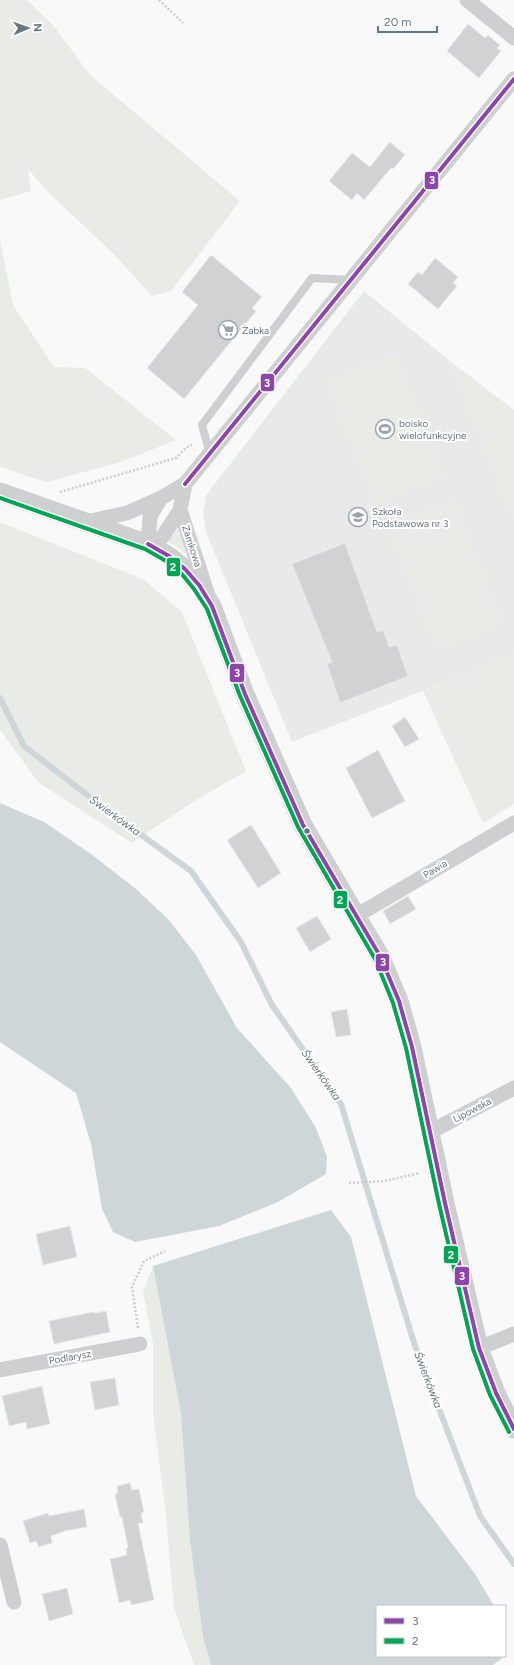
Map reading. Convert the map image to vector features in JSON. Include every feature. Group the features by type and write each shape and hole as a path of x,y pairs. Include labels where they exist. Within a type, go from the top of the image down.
{"street":[{"path":"467,0 514,38"},
{"name":"Zamkowa","path":"86,522 127,513 161,498 185,484 514,79"},
{"name":"Zamkowa","path":"151,546 163,536 180,510 185,484"},
{"path":"0,492 151,546 169,556 185,569 199,585 212,606 245,694 303,825 380,956 399,1001 412,1047 445,1203 479,1348 496,1393 514,1429"},
{"name":"Zamkowa","path":"151,546 150,516 161,498"},
{"name":"Zamkowa","path":"180,510 212,606"},
{"name":"Pawia","path":"356,916 514,823"},
{"name":"Lipowska","path":"430,1132 514,1088"},
{"path":"479,1348 514,1334"},
{"name":"Podlarysz","path":"0,1370 140,1344"},
{"path":"0,1545 14,1602"}],"lane":[{"path":"210,454 202,425 312,278 351,280"}],"path":[{"path":"159,0 184,23"},
{"path":"349,1183 385,1181 421,1172"},
{"path":"140,1344 132,1287 144,1261 165,1251"}],"shaded area":[{"path":"0,0 27,0 53,25 90,75 240,201 171,291 152,296 115,255 49,193 28,169 31,191 0,200"},
{"path":"0,240 13,305 54,367 85,368 176,440 121,462 47,482 0,466"},
{"name":"Szkoła Podstawowa nr 3","path":"364,291 450,361 514,521 514,655 292,742 206,532 203,513 206,495"},
{"name":"boisko wielofunkcyjne","path":"395,352 446,477 374,506 324,381"},
{"path":"450,361 514,410 514,521"},
{"path":"455,498 504,624 435,651 386,525"},
{"path":"0,522 143,579 182,612 246,771 196,800 132,843 39,783 0,730"},
{"path":"178,529 187,551 185,553 169,542"},
{"path":"514,655 514,804 483,823 423,691"},
{"path":"0,803 44,822 91,854 136,889 168,919 196,955 237,1028 291,1088 316,1128 327,1157 326,1174 278,1202 219,1226 135,1242 113,1232 102,1209 91,1144 76,1093 0,1042"},
{"path":"331,1210 351,1237 416,1496 475,1574 493,1605 376,1605 376,1657 502,1657 501,1659 493,1665 211,1665 203,1637 190,1541 181,1414 153,1266"},
{"path":"153,1266 181,1414 190,1541 203,1637 211,1665 194,1665 174,1608 166,1515 153,1414 153,1343 143,1292"}],"building":[{"path":"468,24 485,38 488,35 500,45 497,48 501,51 479,78 447,51"},
{"path":"390,142 405,155 393,169 391,168 364,200 357,193 352,200 329,181 352,153 370,167"},
{"path":"211,255 262,297 252,308 256,311 184,399 147,368 198,305 182,292"},
{"path":"435,258 458,277 453,283 457,286 438,309 408,284 418,272 422,275"},
{"path":"345,543 377,632 383,630 389,647 397,645 408,676 340,703 327,664 332,662 292,564"},
{"path":"405,717 419,739 405,747 392,726"},
{"path":"378,750 405,801 372,818 346,768"},
{"path":"251,825 281,873 258,888 227,840"},
{"path":"408,896 416,909 390,924 383,911"},
{"path":"317,916 331,939 310,952 296,928"},
{"path":"347,1009 351,1035 336,1037 331,1012"},
{"path":"70,1226 77,1257 43,1265 36,1234"},
{"path":"106,1311 110,1332 54,1344 49,1321 93,1312"},
{"path":"115,1378 119,1405 95,1410 90,1382"},
{"path":"42,1386 50,1424 27,1429 26,1422 9,1426 2,1396"},
{"path":"130,1483 132,1490 139,1489 144,1512 141,1513 143,1523 138,1523 154,1600 131,1605 130,1600 119,1603 110,1559 127,1555 126,1549 128,1548 122,1517 120,1517 115,1494 118,1493 117,1486"},
{"path":"84,1509 87,1527 65,1531 51,1536 52,1543 39,1547 36,1541 30,1543 23,1521 48,1513 49,1516"},
{"path":"67,1588 73,1614 49,1621 42,1594"}],"waterway":[{"name":"Świerkówka","path":"0,698 24,746 100,805 191,871 241,942 272,1005 341,1104 415,1346 480,1516 514,1564"}],"transit line":[{"name":"3","path":"185,484 514,79"},
{"name":"2","path":"0,498 145,549 166,561 181,573 207,609 240,696 298,827 375,959 393,1003 406,1048 439,1204 473,1349 490,1395 509,1432"},
{"name":"3","path":"148,544 169,556 185,569 199,585 212,606 245,694 303,825 380,956 399,1001 412,1047 445,1203 479,1348 496,1393 514,1429"}],"place":[{"name":"Żabka","path":"228,330"},
{"name":"boisko wielofunkcyjne","path":"385,429"},
{"name":"Szkoła Podstawowa nr 3","path":"358,517"}]}
